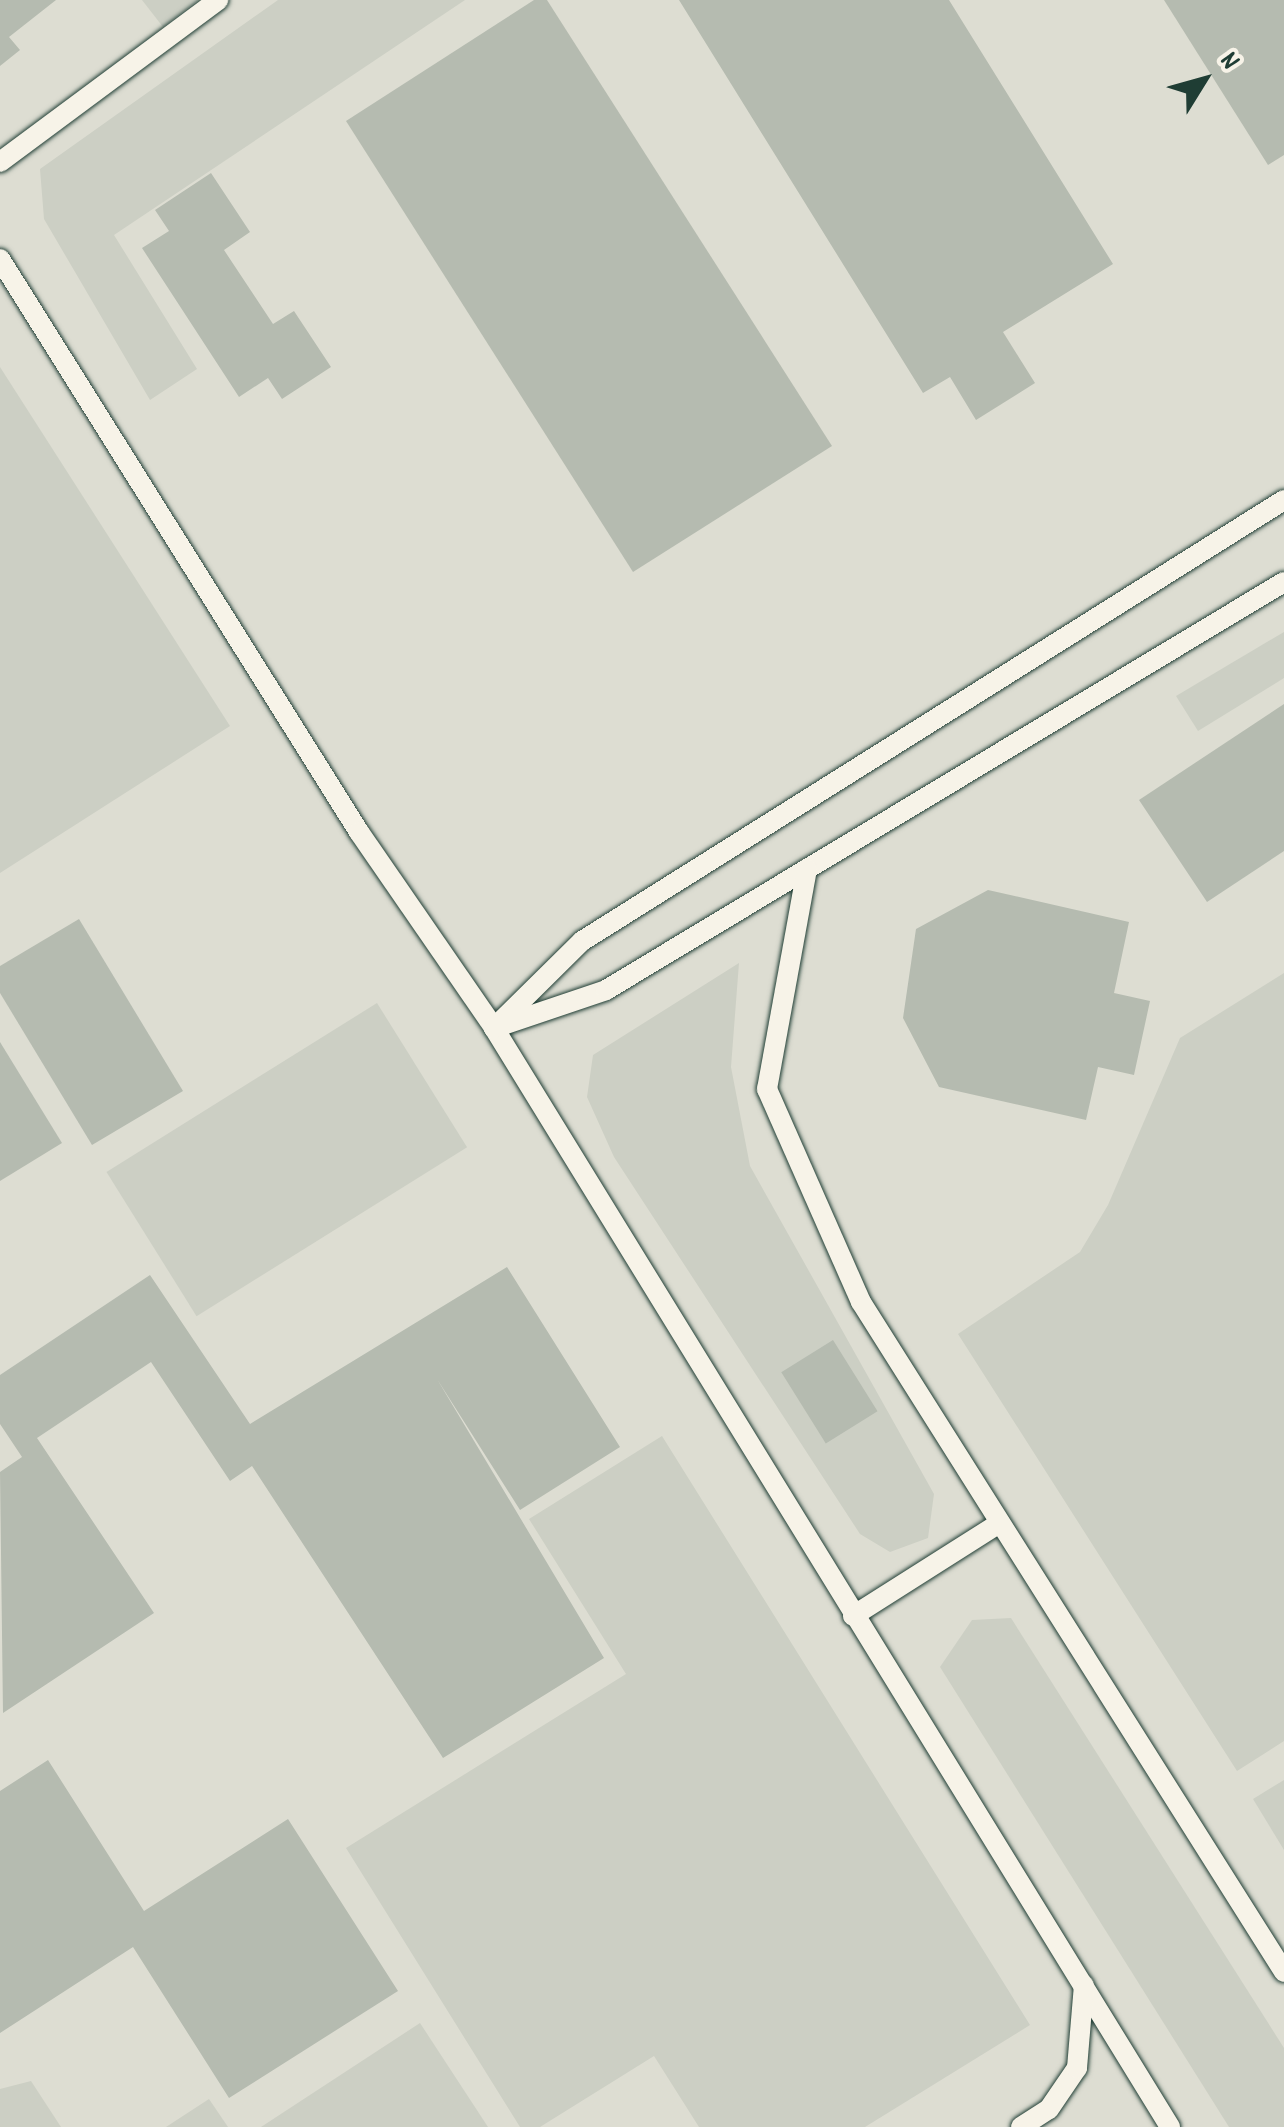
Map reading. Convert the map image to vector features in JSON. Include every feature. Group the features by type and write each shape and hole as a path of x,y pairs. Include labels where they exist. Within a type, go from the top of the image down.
{"lane":[{"path":"0,162 218,0"},
{"path":"0,259 359,832 494,1028 1170,2127"},
{"path":"494,1028 582,941 1284,500"},
{"path":"494,1028 606,990 1284,582"},
{"path":"808,869 767,1090 862,1302 998,1524 1284,1972"},
{"path":"854,1616 998,1524"},
{"path":"1020,2127 1049,2110 1077,2068 1084,1985"}],"shaded area":[{"path":"0,0 1284,0 1284,2127 0,2127"},
{"path":"142,0 198,0 163,27"},
{"path":"278,0 465,0 114,235 197,369 150,400 44,219 40,169"},
{"path":"0,367 230,726 0,873"},
{"path":"1284,632 1284,678 1198,731 1176,696"},
{"path":"739,963 731,1067 750,1166 934,1494 928,1538 890,1552 860,1534 614,1157 587,1097 593,1055"},
{"path":"1284,973 1284,1741 1237,1771 958,1334 1080,1252 1108,1205 1180,1038"},
{"path":"377,1003 467,1147 197,1316 106,1172"},
{"path":"662,1436 1030,2025 865,2127 699,2127 654,2056 540,2127 520,2127 346,1848 626,1674 529,1519"},
{"path":"1011,1618 1284,2048 1284,2127 1229,2127 940,1667 972,1620"},
{"path":"1284,1780 1284,1850 1253,1799"},
{"path":"420,2023 488,2127 261,2127"},
{"path":"31,2081 61,2127 0,2127 0,2089"},
{"path":"209,2099 228,2127 166,2127"}],"building":[{"path":"0,0 56,0 9,37 20,50 0,66"},
{"path":"534,0 547,0 832,446 633,572 346,121"},
{"path":"679,0 949,0 1113,264 1003,332 1035,383 976,420 950,377 923,393"},
{"path":"1164,0 1284,0 1284,155 1268,165"},
{"path":"211,173 250,232 224,250 273,324 294,311 331,367 282,399 268,378 239,397 142,248 169,231 155,210"},
{"path":"1284,704 1284,851 1207,902 1139,800"},
{"path":"988,890 1129,922 1114,993 1150,1001 1134,1075 1098,1067 1086,1120 939,1087 903,1018 916,929"},
{"path":"79,919 183,1091 92,1145 0,993 0,966"},
{"path":"0,1042 62,1143 0,1181"},
{"path":"507,1267 620,1447 520,1510 437,1379 604,1658 443,1758 252,1466 230,1481 151,1362 37,1438 154,1613 3,1713 0,1472 22,1457 0,1424 0,1375 150,1275 250,1424"},
{"path":"833,1340 878,1411 826,1444 781,1372"},
{"path":"48,1760 144,1911 288,1819 398,1991 229,2098 133,1947 0,2033 0,1791"}]}
